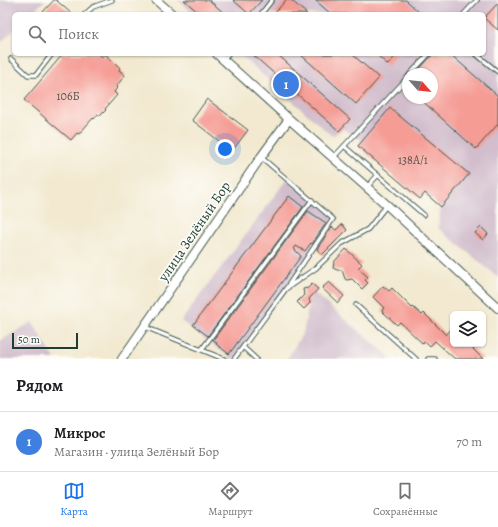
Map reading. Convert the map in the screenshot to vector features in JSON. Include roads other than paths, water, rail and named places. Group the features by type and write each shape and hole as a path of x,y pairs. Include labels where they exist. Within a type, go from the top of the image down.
{"street":[{"path":"156,0 170,12"},
{"path":"223,56 289,119 387,205 498,308"},
{"name":"улица Зелёный Бор","path":"122,359 261,157 289,119"}],"lane":[{"path":"87,12 92,7 112,0"},
{"path":"263,12 272,0"},
{"path":"466,12 476,0"},
{"path":"11,59 28,75 36,75 50,56"},
{"path":"416,68 427,56"},
{"path":"478,56 498,72"},
{"path":"333,158 402,83"},
{"path":"344,146 424,215"},
{"path":"234,359 333,219 261,157"},
{"path":"367,187 378,175"},
{"path":"202,349 312,200"},
{"path":"284,290 316,268 341,244 368,229 387,205"},
{"path":"356,305 416,359"},
{"path":"145,327 224,359"},
{"path":"243,347 256,359"},
{"path":"428,359 435,359"}],"place":[{"name":"Микрос","path":"286,84"}]}
